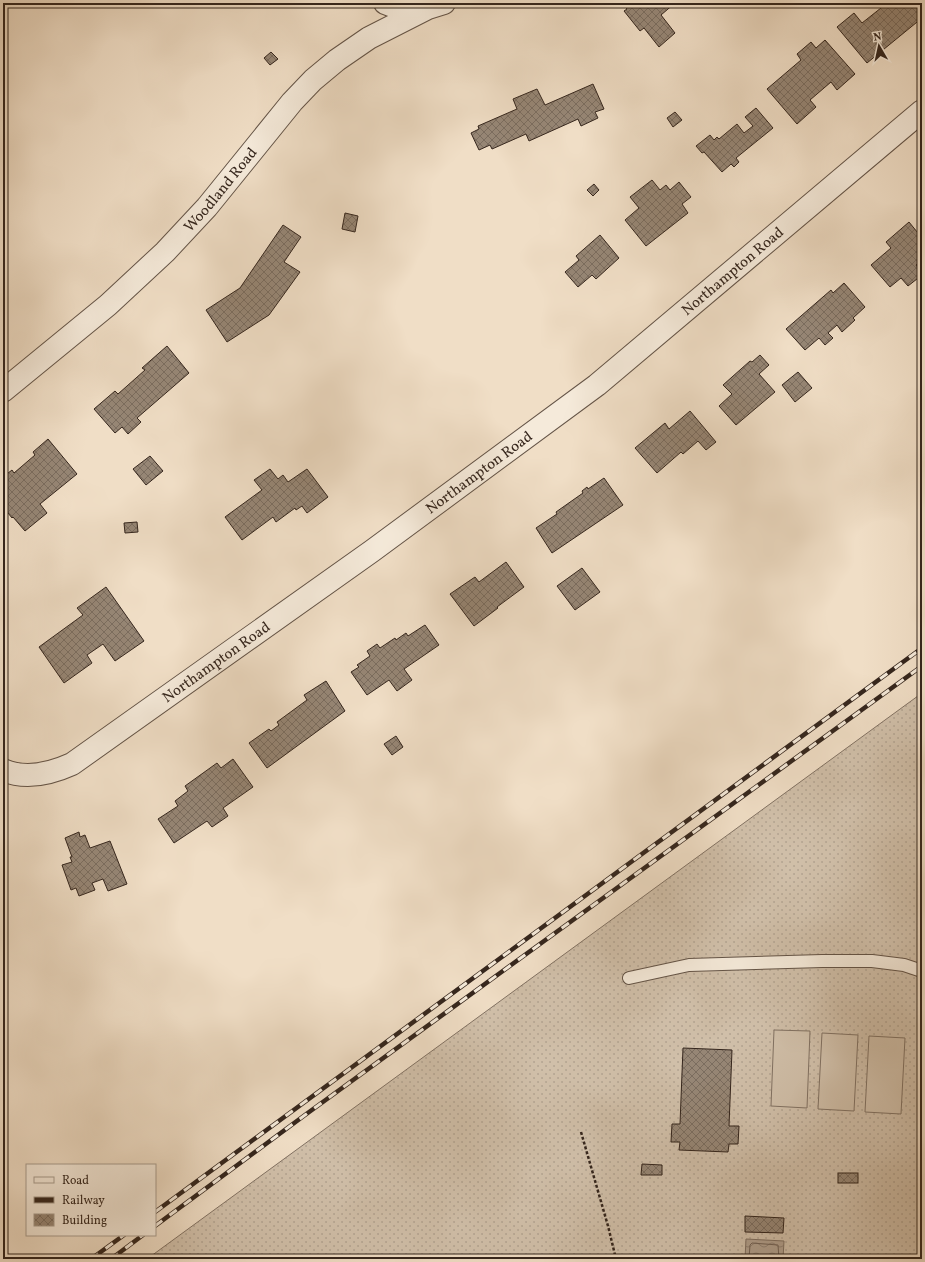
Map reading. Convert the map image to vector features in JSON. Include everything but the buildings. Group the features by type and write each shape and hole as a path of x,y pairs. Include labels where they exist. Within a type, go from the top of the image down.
{"street":[{"path":"385,3 409,9 436,5"},
{"name":"Woodland Road","path":"3,391 108,305 165,252 207,207 292,102 313,80 337,60 370,38 436,5"},
{"name":"Northampton Road","path":"3,770 12,774 33,776 53,772 72,764 365,556 492,464 597,385 922,111"}],"lane":[{"path":"629,978 689,965 822,961 872,961 904,965 922,971"}],"path":[{"path":"581,1132 616,1259"}],"shaded area":[{"path":"922,693 922,1259 147,1259"},
{"path":"774,1030 810,1031 807,1108 771,1106"},
{"path":"822,1033 858,1035 854,1111 818,1109"},
{"path":"869,1036 905,1038 901,1114 865,1112"}],"water":[{"path":"746,1239 784,1241 783,1259 745,1259"}],"railway":[{"path":"156,1211 922,648"},
{"path":"156,1225 922,666"},
{"path":"91,1259 123,1236"},
{"path":"111,1259 142,1236"}]}
